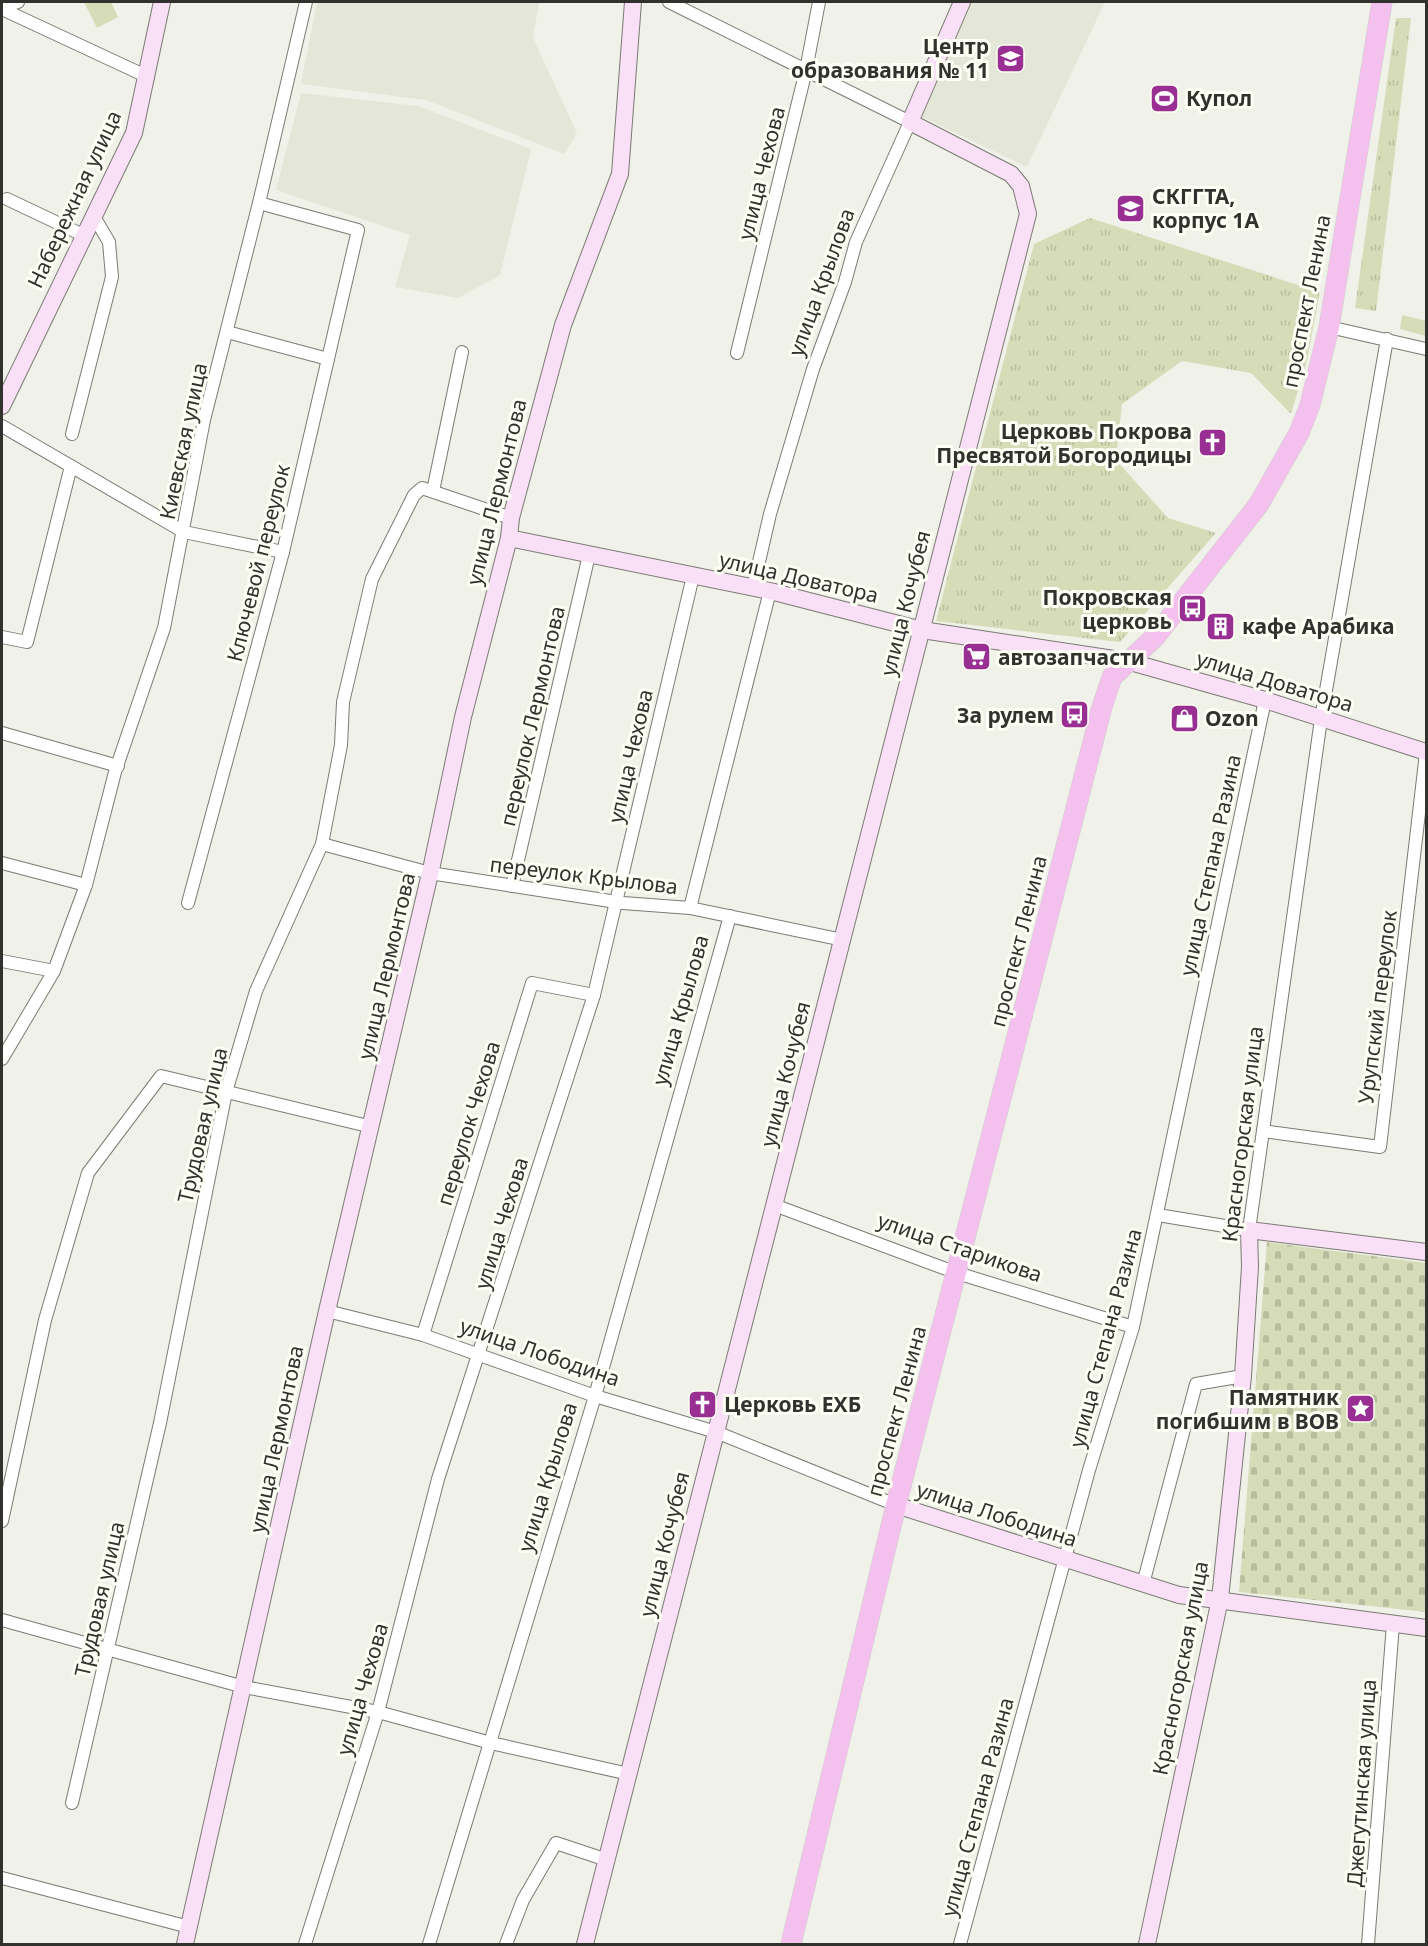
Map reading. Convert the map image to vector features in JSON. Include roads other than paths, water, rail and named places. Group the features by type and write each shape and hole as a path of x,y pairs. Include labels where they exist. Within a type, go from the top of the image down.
{"main road":[{"name":"проспект Ленина","path":"791,1944 896,1505 1102,707 1112,677 1155,637 1242,528 1277,474 1310,405 1329,327 1382,2"}],"street":[{"path":"2,9 18,2"},
{"name":"Набережная улица","path":"2,406 134,133 148,77 162,2"},
{"name":"Киевская улица","path":"2,1056 54,971 86,885 118,766 164,628 204,420 260,203 306,2"},
{"name":"улица Лермонтова","path":"185,1944 327,1311 430,873 462,717 509,538 511,518 563,325 620,174 633,2"},
{"path":"669,2 910,122"},
{"name":"улица Чехова","path":"737,353 806,70 819,2"},
{"name":"улица Крылова","path":"690,908 761,590 770,514 813,369 845,282 856,242 962,2"},
{"path":"2,9 148,77"},
{"name":"улица Кочубея","path":"585,1944 1028,214 1021,186 1011,174 910,122"},
{"path":"8,199 83,235"},
{"name":"Ключевой переулок","path":"188,903 283,552 358,230 260,203"},
{"path":"72,434 112,277 109,243 93,215"},
{"path":"1329,327 1426,349"},
{"path":"227,332 328,358"},
{"path":"1321,718 1387,339"},
{"path":"462,352 433,491 511,518"},
{"path":"2,426 184,532 283,552"},
{"path":"2,637 27,642 71,466"},
{"name":"Трудовая улица","path":"72,1803 160,1424 226,1092 256,992 322,844 341,745 343,702 372,579 414,495 422,488 433,491"},
{"name":"улица Доватора","path":"509,538 761,590 922,630 1127,661 1265,700 1426,753"},
{"name":"переулок Лермонтова","path":"512,886 590,555"},
{"name":"улица Чехова","path":"305,1944 378,1712 438,1479 481,1354 594,995 693,576"},
{"name":"улица Степана Разина","path":"960,1944 1065,1559 1133,1327 1265,700"},
{"name":"Красногорская улица","path":"1147,1944 1220,1599 1243,1376 1250,1267 1249,1230 1321,718"},
{"path":"2,733 118,766"},
{"name":"Урупский переулок","path":"1263,1131 1380,1147 1426,753"},
{"name":"переулок Крылова","path":"322,844 430,873 616,902 690,908 843,940"},
{"path":"2,862 86,885"},
{"name":"улица Крылова","path":"429,1944 594,1396 730,916"},
{"path":"2,961 54,971"},
{"name":"переулок Чехова","path":"423,1335 532,983 594,995"},
{"path":"2,1521 45,1320 88,1173 160,1076 372,1127"},
{"name":"улица Старикова","path":"774,1205 957,1273 1133,1327"},
{"path":"1158,1215 1249,1230 1426,1252"},
{"name":"улица Лободина","path":"327,1311 423,1335 594,1396 716,1432 896,1505 1179,1595 1426,1628"},
{"path":"1143,1584 1196,1384 1243,1376"},
{"path":"2,1620 244,1687 378,1712 491,1743 629,1774"},
{"name":"Джегутинская улица","path":"1368,1944 1393,1624"},
{"path":"506,1944 523,1900 556,1843 607,1860"},
{"path":"2,1878 189,1927"}],"place":[{"name":"Центр образования № 11","path":"1010,58"},
{"name":"Купол","path":"1165,98"},
{"name":"СКГГТА, корпус 1А","path":"1131,208"},
{"name":"Церковь Покрова Пресвятой Богородицы","path":"1213,443"},
{"name":"Покровская церковь","path":"1193,609"},
{"name":"кафе Арабика","path":"1221,626"},
{"name":"автозапчасти","path":"977,657"},
{"name":"За рулем","path":"1075,715"},
{"name":"Ozon","path":"1184,718"},
{"name":"Церковь ЕХБ","path":"703,1404"},
{"name":"Памятник погибшим в ВОВ","path":"1360,1409"}]}
